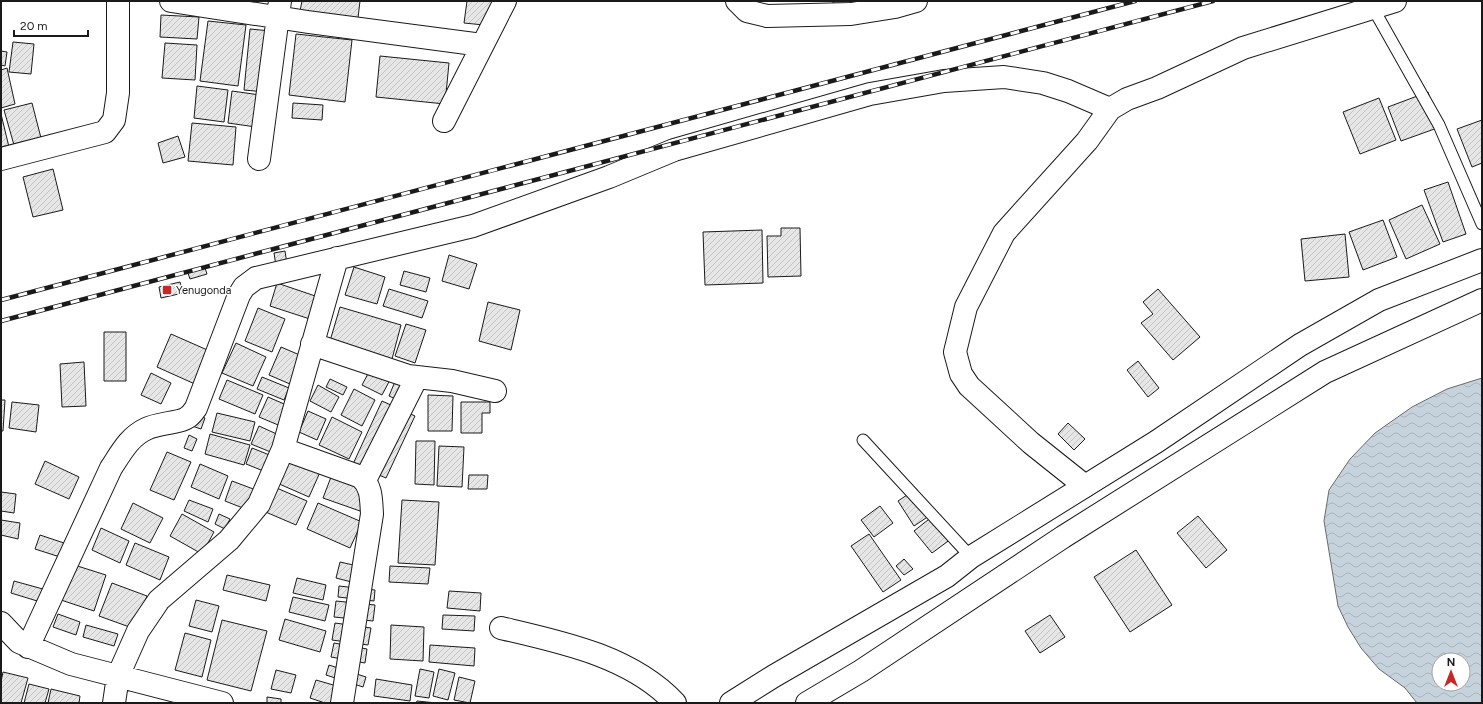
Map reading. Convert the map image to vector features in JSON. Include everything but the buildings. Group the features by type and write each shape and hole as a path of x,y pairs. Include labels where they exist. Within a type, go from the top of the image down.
{"main road":[{"path":"1,159 105,132 114,120 118,93 118,1"},
{"path":"171,1 279,9 482,45"},
{"path":"444,121 504,1"},
{"path":"737,1 747,11 767,16 851,14 916,1"},
{"path":"1085,486 1031,443 969,386 961,374 955,352 966,307 1004,233 1087,141 1110,109 1127,99 1157,88 1243,48 1395,1"},
{"path":"259,159 279,9"},
{"path":"28,647 111,468 127,443 145,429 183,420 196,408 228,323 244,287 256,278 473,226 602,179 674,150 870,94 944,81 1004,77 1043,83 1068,90 1110,109"},
{"path":"114,703 118,676 138,631 159,600 229,540 259,504 284,449 337,258"},
{"path":"731,703 774,676 947,576 971,557 1156,442 1300,346 1379,300 1482,260"},
{"path":"807,703 861,671 1063,537 1325,372 1482,300"},
{"path":"312,344 408,376 452,381 495,391"},
{"path":"365,480 417,377"},
{"path":"284,449 361,477 365,480 371,493 372,514 342,703"},
{"path":"1,623 18,642 71,664 222,703"},
{"path":"501,628 546,638 589,651 621,665 651,682 675,703"}],"lane":[{"path":"1373,8 1439,125 1482,224"},
{"path":"863,440 971,557"}],"water":[{"path":"1482,378 1482,703 1417,703 1405,688 1379,669 1361,648 1348,627 1338,606 1324,521 1329,490 1350,459 1375,433 1412,407 1447,389"}],"railway":[{"path":"1,300 1135,1"},
{"path":"1,321 1213,1"}],"place":[{"name":"Yenugonda","path":"167,290"}]}
